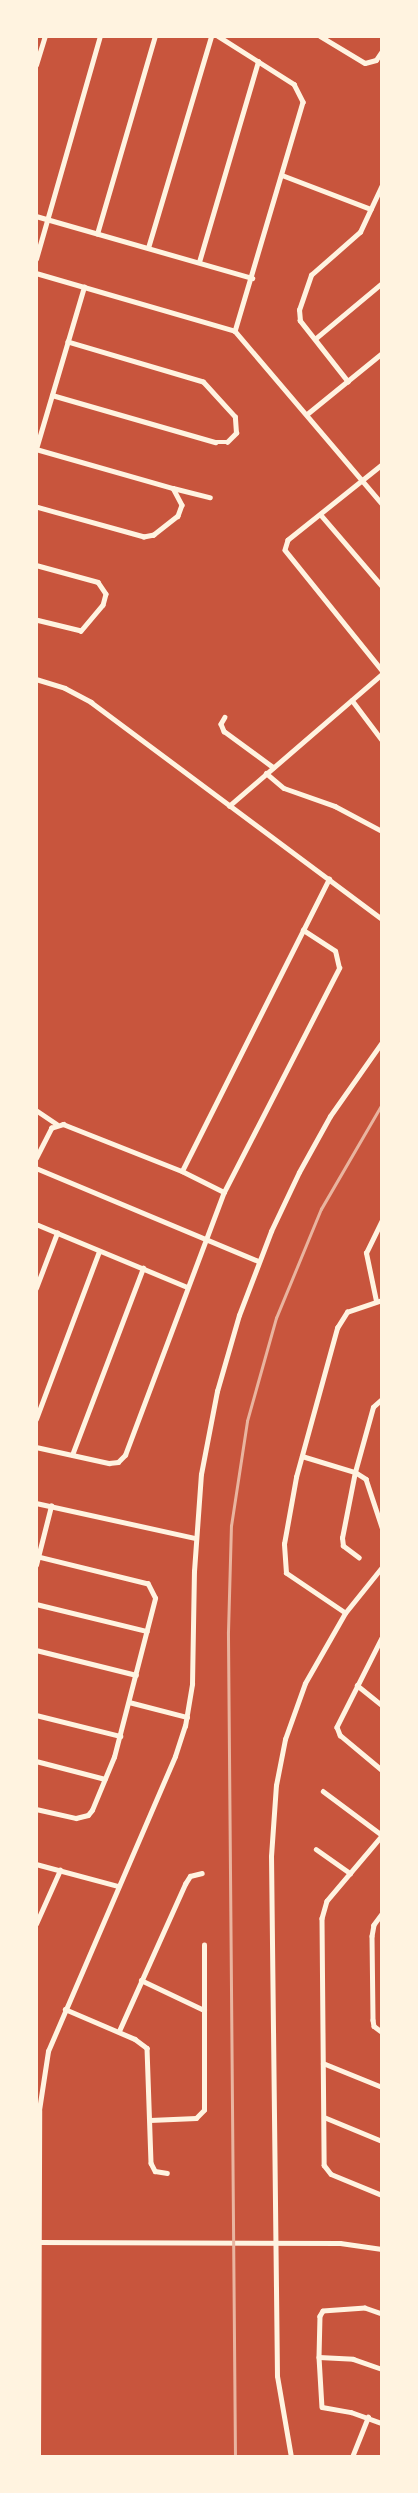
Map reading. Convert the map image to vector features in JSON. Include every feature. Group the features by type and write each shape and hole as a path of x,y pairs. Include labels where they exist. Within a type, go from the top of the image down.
{"street":[{"path":"36,65 44,36"},
{"path":"36,259 100,36"},
{"path":"97,234 155,36"},
{"path":"148,248 211,36"},
{"path":"218,36 294,84 302,96 282,175 235,331"},
{"path":"320,36 365,62 376,60 382,51"},
{"path":"199,262 258,61"},
{"path":"282,175 371,209"},
{"path":"348,382 300,321 299,314 309,278 360,232 382,185"},
{"path":"36,216 252,278"},
{"path":"36,273 235,331 382,504"},
{"path":"315,340 382,283"},
{"path":"84,287 36,449 210,497"},
{"path":"52,395 219,443 230,440 236,433 234,416 203,382 68,342"},
{"path":"307,414 382,353"},
{"path":"382,465 288,540 286,554 382,670"},
{"path":"36,507 148,537 180,513 182,501 173,488"},
{"path":"321,515 382,586"},
{"path":"36,565 98,582 106,594 103,605 80,631 36,620"},
{"path":"229,806 382,674"},
{"path":"36,679 74,691 91,702 382,919"},
{"path":"352,700 382,740"},
{"path":"224,717 221,724 224,731 273,767"},
{"path":"266,773 284,788 335,806 382,831"},
{"path":"182,1171 329,879"},
{"path":"36,1447 109,1463 118,1462 125,1455 205,1238 224,1192 339,968 335,951 303,930"},
{"path":"38,2457 38,2128 44,2067 64,2009 175,1756 187,1717 193,1670 195,1538 201,1474 217,1391 258,1260 319,1135 382,1042"},
{"path":"36,1110 57,1124 182,1171 224,1192"},
{"path":"36,1158 50,1128 57,1124"},
{"path":"36,1168 258,1260"},
{"path":"345,1613 291,1579 283,1564 285,1533 302,1456 342,1316 357,1306 379,1300 366,1253 382,1220"},
{"path":"36,1224 187,1287"},
{"path":"36,1288 57,1233"},
{"path":"36,1419 100,1250"},
{"path":"72,1455 143,1268"},
{"path":"359,1558 343,1546 342,1538 355,1472 374,1407 382,1399"},
{"path":"302,1456 355,1472 366,1479 382,1527"},
{"path":"36,1502 195,1538"},
{"path":"36,1565 51,1506"},
{"path":"36,1809 83,1818 92,1810 120,1736 155,1598 148,1584 38,1557"},
{"path":"291,2457 277,2376 271,1930 276,1785 294,1711 322,1649 345,1613 382,1567"},
{"path":"36,1604 147,1632"},
{"path":"382,1639 338,1724 338,1731 382,1770"},
{"path":"36,1650 136,1675"},
{"path":"358,1685 382,1705"},
{"path":"129,1702 187,1717"},
{"path":"36,1715 120,1736"},
{"path":"36,1761 105,1779"},
{"path":"323,1791 382,1836 327,1901 322,1912 324,2117 327,2172 382,2195"},
{"path":"316,1849 350,1873"},
{"path":"36,1864 118,1886"},
{"path":"36,1924 60,1870"},
{"path":"119,2031 185,1884 190,1876 202,1873"},
{"path":"382,1914 374,1926 372,1936 373,2020 374,2026 382,2032"},
{"path":"150,2120 196,2118 203,2114 204,1945"},
{"path":"141,1980 204,2010"},
{"path":"64,2009 119,2031 147,2048 151,2166 155,2171 167,2173"},
{"path":"323,2063 382,2087"},
{"path":"324,2117 382,2141"},
{"path":"38,2242 310,2243 382,2249"},
{"path":"382,2314 364,2308 323,2311 320,2316 319,2358 321,2405 368,2417 382,2423"},
{"path":"319,2358 359,2360 382,2368"},
{"path":"352,2457 368,2417"}],"railway":[{"path":"235,2457 228,1632 231,1526 247,1421 276,1318 321,1209 382,1104"}]}
